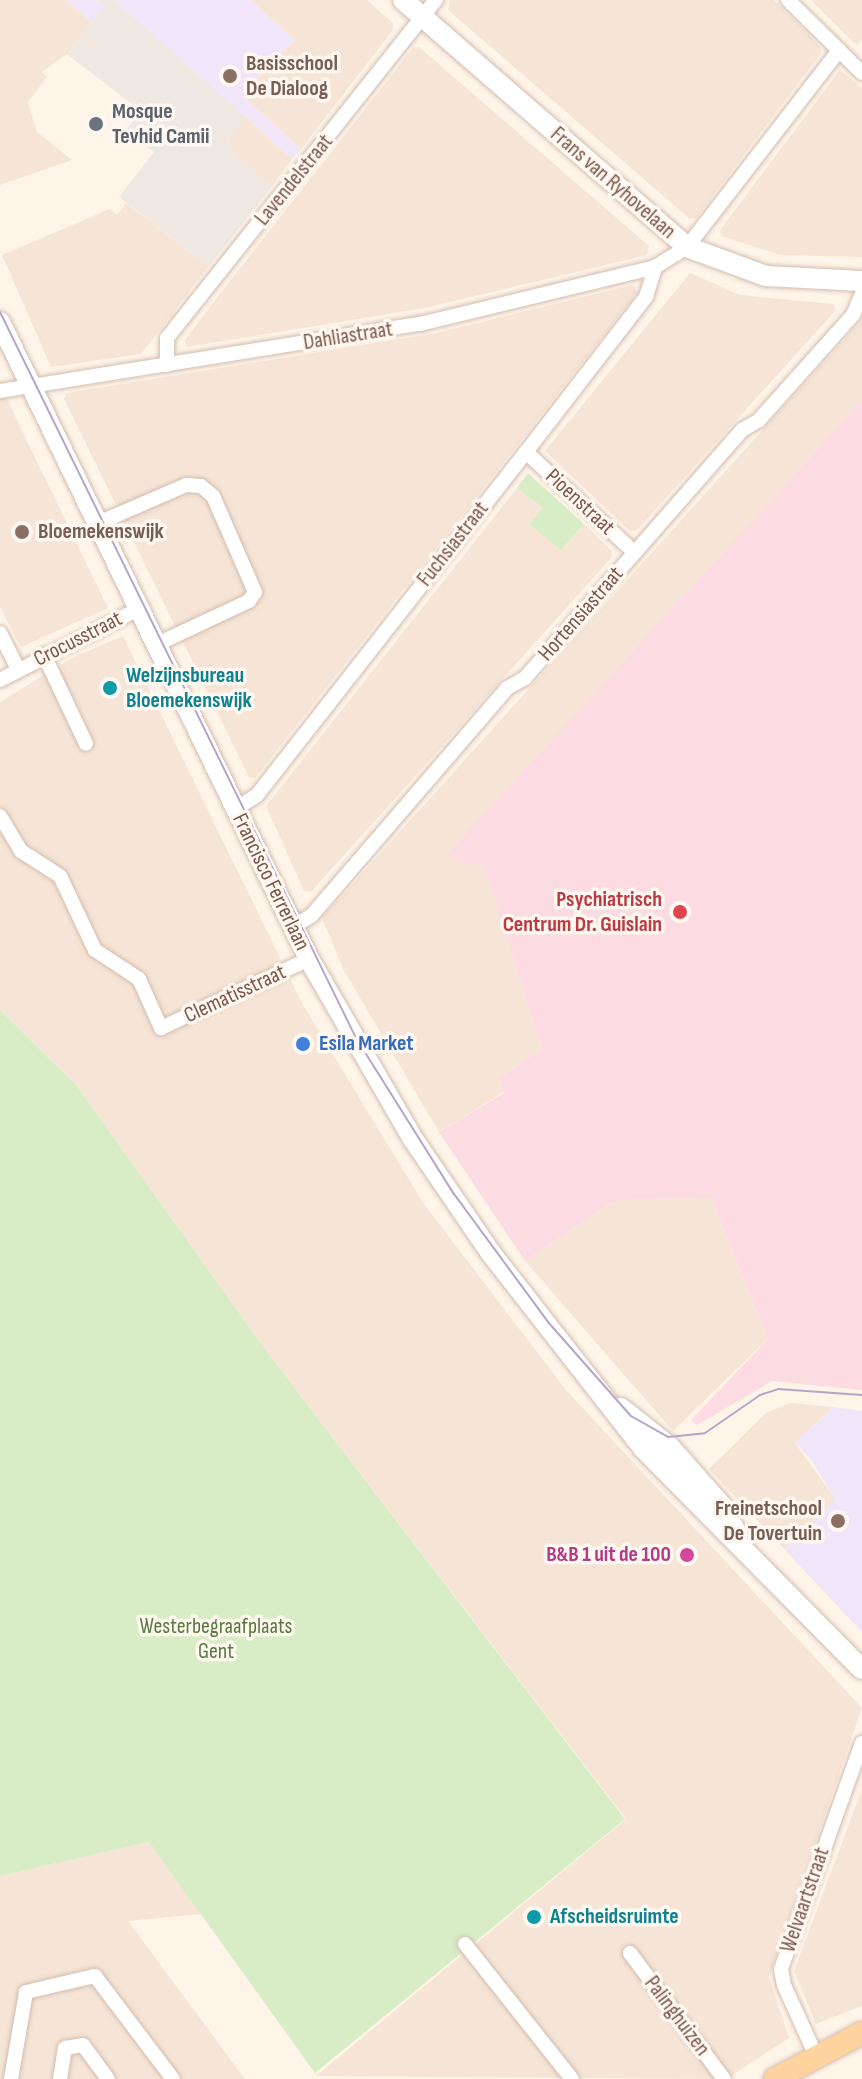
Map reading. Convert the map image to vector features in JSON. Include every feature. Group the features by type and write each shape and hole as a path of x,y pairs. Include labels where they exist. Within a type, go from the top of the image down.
{"main road":[{"path":"775,2079 862,2033"}],"street":[{"name":"Frans van Ryhovelaan","path":"403,0 687,247 766,276 862,281"},
{"name":"Lavendelstraat","path":"167,365 167,338 436,0"},
{"path":"788,0 862,73"},
{"path":"687,247 839,50"},
{"name":"Dahliastraat","path":"0,391 420,324 655,267 687,247"},
{"name":"Fuchsiastraat","path":"235,809 257,795 526,452 646,297 655,267"},
{"name":"Hortensiastraat","path":"293,927 312,915 507,688 525,678 634,552 853,315 862,294"},
{"name":"Francisco Ferrerlaan","path":"0,322 309,959 372,1074 443,1185 545,1324 672,1479 709,1519 741,1542 862,1669"},
{"name":"Pioenstraat","path":"526,452 634,552"},
{"path":"96,524 186,485 201,486 213,496 227,524 255,592 249,601 155,645"},
{"name":"Crocusstraat","path":"0,680 138,609"},
{"path":"0,633 18,669"},
{"path":"44,655 86,744"},
{"name":"Clematisstraat","path":"0,816 21,851 60,876 95,950 139,979 161,1028 309,959"},
{"name":"Welvaartstraat","path":"816,2056 781,1969 862,1743"},
{"path":"465,1944 572,2079"},
{"name":"Palinghuizen","path":"630,1953 724,2079"},
{"path":"11,2079 26,1992 95,1976 173,2079"},
{"path":"60,2079 65,2048 83,2045 108,2079"}],"shaded area":[{"path":"0,0 66,0 92,22 67,54 42,72 47,77 28,102 37,132 72,160 0,185"},
{"path":"66,0 98,0 104,7 92,22"},
{"path":"98,0 115,0 246,117 228,138 235,155 273,185 209,266 119,197 154,152 126,130 141,111 67,54 104,7"},
{"name":"Basisschool De Dialoog","path":"115,0 250,0 294,40 242,96 301,149 292,159"},
{"path":"250,0 367,0 393,23 393,30 301,149 242,96 294,40"},
{"path":"450,0 774,0 820,46 821,53 696,218 690,219 448,10"},
{"path":"811,0 862,0 862,40 857,45"},
{"path":"419,47 649,246 647,255 425,308 187,347 184,341 216,299 413,48"},
{"path":"840,70 862,88 862,257 780,255 721,236 720,230"},
{"path":"246,117 292,159 273,185 235,156 228,138"},
{"path":"126,203 209,266 141,354 51,367 2,255 110,209 117,215"},
{"path":"690,273 740,295 833,304 836,310 636,531 630,531 545,451"},
{"path":"633,285 638,292 255,778 249,777 64,399 67,393 437,333"},
{"path":"862,320 862,401 447,856 485,867 542,1049 499,1078 504,1092 439,1132 343,969 322,918"},
{"path":"0,385 108,608 21,647 0,607"},
{"name":"Psychiatrisch Centrum Dr. Guislain","path":"862,401 862,1390 772,1381 697,1425 691,1420 768,1339 711,1198 624,1199 607,1205 525,1261 439,1132 504,1093 499,1078 542,1049 485,868 446,856"},
{"path":"517,488 543,508 529,524 564,547 584,524 612,551 612,557 311,892 304,891 266,806"},
{"path":"123,636 303,1005 424,1204 566,1390 862,1708 769,1977 789,2038 726,2079 316,2076 626,1819 264,1348 76,1085 0,1010 0,702 72,658"},
{"path":"711,1198 768,1339 673,1431 525,1261 607,1205 624,1199"},
{"path":"790,1403 833,1407 795,1443 836,1500 784,1549 709,1469 766,1413"},
{"name":"Freinetschool De Tovertuin","path":"833,1407 862,1411 862,1632 784,1549 835,1500 813,1462 795,1443"},
{"path":"862,1789 862,2006 816,2024 794,1971"},
{"path":"149,1842 202,1914 128,1921 245,2079 0,2079 0,1876"}],"green space":[{"path":"528,473 584,524 561,550 529,524 543,508 517,488"},
{"name":"Westerbegraafplaats Gent","path":"0,1010 76,1085 264,1348 625,1819 315,2073 149,1842 0,1876"}],"tram line":[{"path":"0,312 356,1038 454,1194 548,1322 631,1416 668,1437 705,1433 760,1395 778,1389 862,1395"}],"place":[{"name":"Basisschool De Dialoog","path":"230,76"},
{"name":"Mosque Tevhid Camii","path":"96,124"},
{"name":"Bloemekenswijk","path":"22,532"},
{"name":"Welzijnsbureau Bloemekenswijk","path":"110,688"},
{"name":"Psychiatrisch Centrum Dr. Guislain","path":"680,912"},
{"name":"Esila Market","path":"303,1044"},
{"name":"Freinetschool De Tovertuin","path":"838,1521"},
{"name":"B&B 1 uit de 100","path":"687,1555"},
{"name":"Afscheidsruimte","path":"534,1917"}]}
